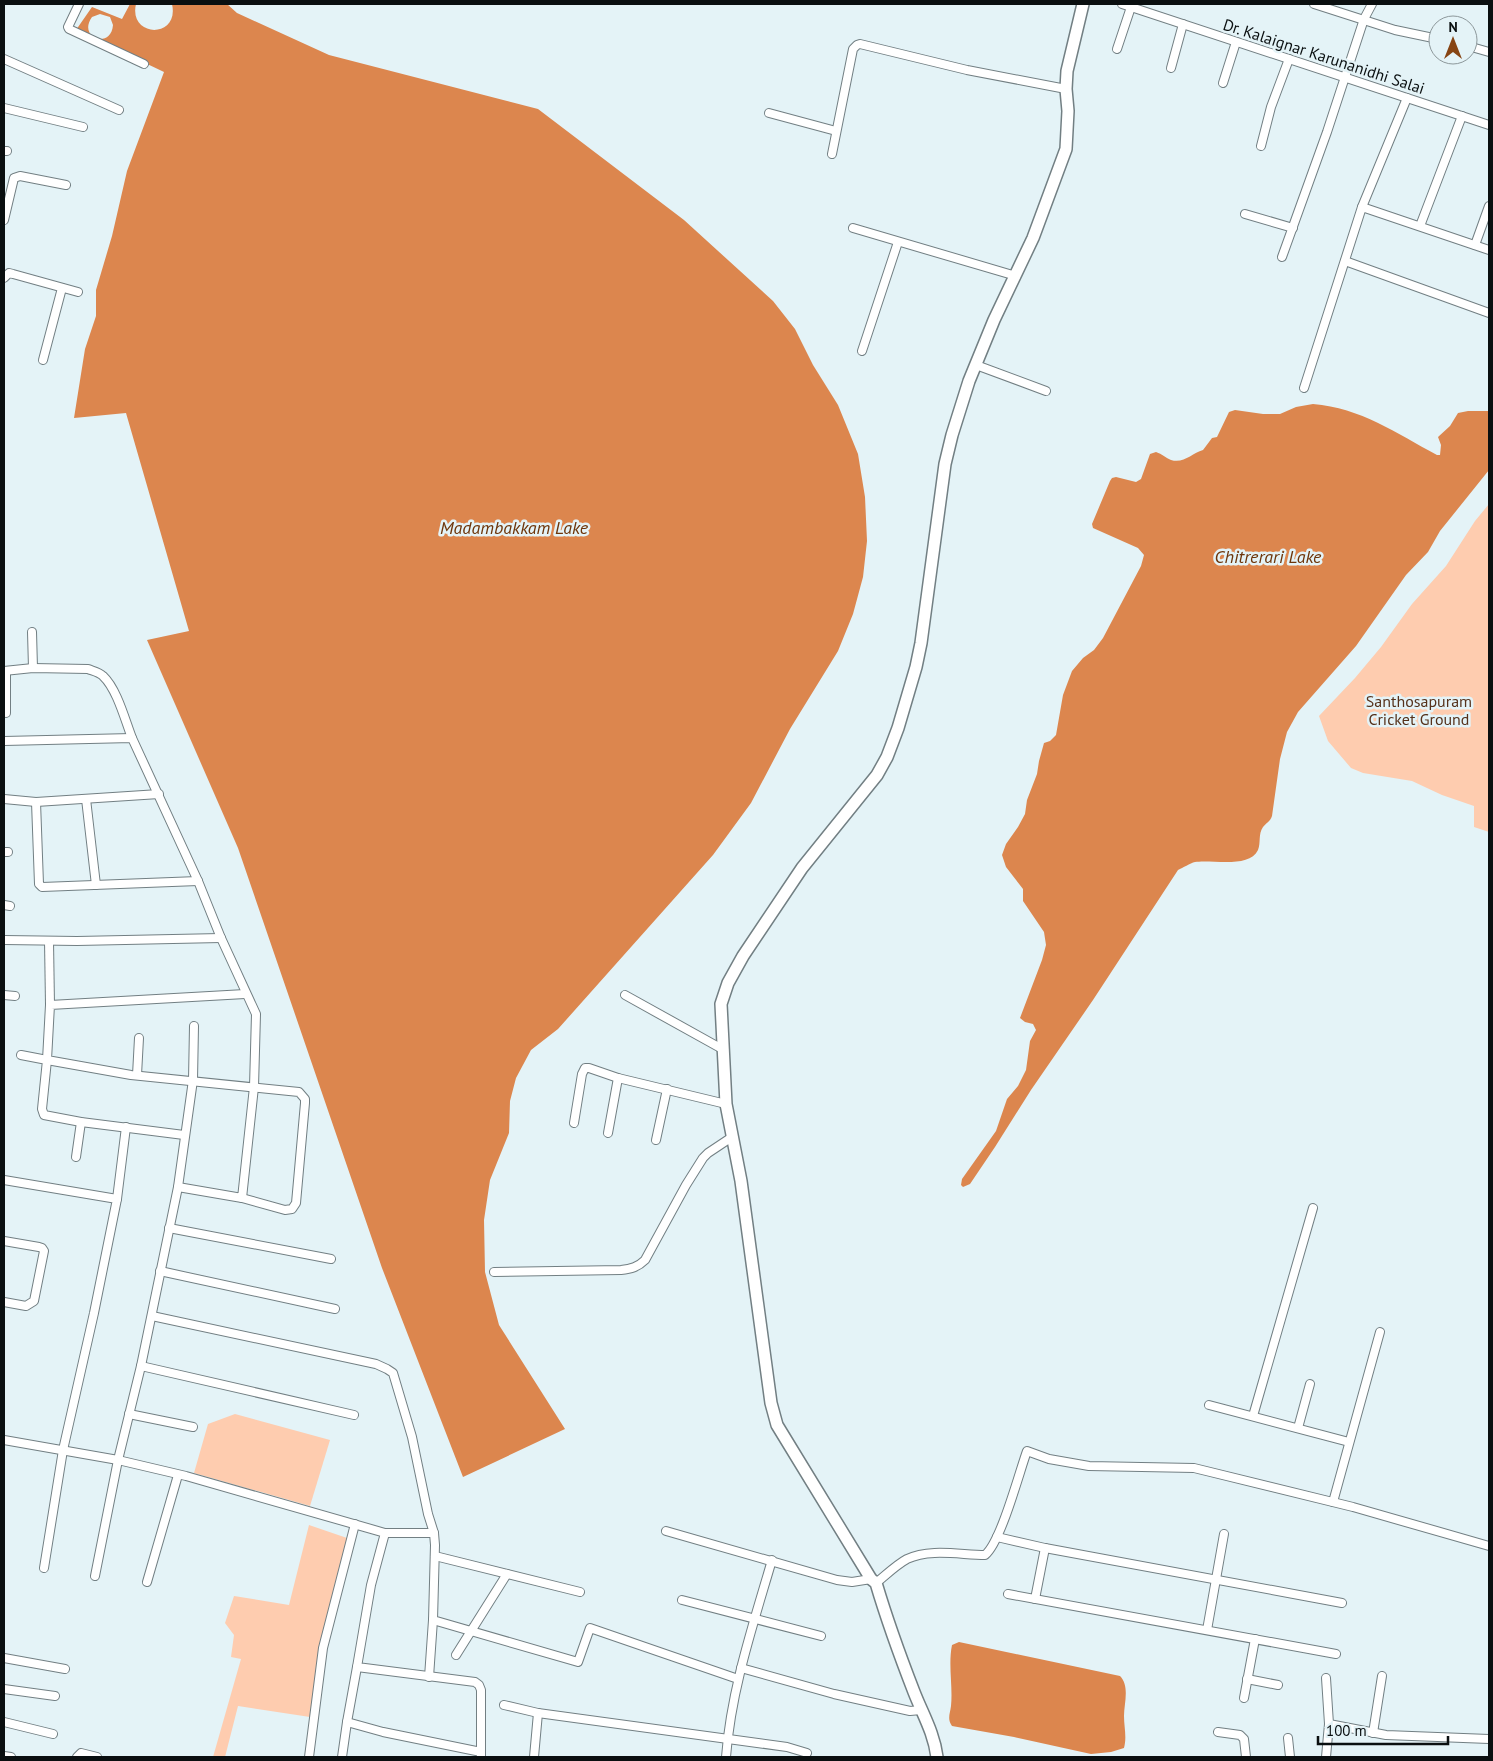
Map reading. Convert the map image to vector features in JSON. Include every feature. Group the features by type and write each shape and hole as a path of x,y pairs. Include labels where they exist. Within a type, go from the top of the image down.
{"street":[{"path":"79,4 68,26 69,29 144,64"},
{"path":"937,1757 933,1736 890,1631 874,1581 777,1425 771,1403 741,1181 726,1104 721,1004 728,983 743,956 802,868 877,775 887,757 898,728 916,668 921,644 945,464 952,435 976,365 994,320 1033,238 1066,149 1067,71 1083,4"},
{"name":"Dr. Kalaignar Karunanidhi Salai","path":"1122,4 1489,125"},
{"path":"1314,4 1395,30 1428,37"},
{"path":"1282,257 1327,132 1364,19 1372,4"},
{"path":"1117,49 1131,7"},
{"path":"1171,68 1184,24"},
{"path":"1223,83 1236,42"},
{"path":"832,154 853,49 857,44 967,70 1066,89"},
{"path":"4,58 119,110"},
{"path":"1261,146 1271,107 1289,59"},
{"path":"1304,388 1362,207 1408,98"},
{"path":"4,108 83,127"},
{"path":"769,113 836,130"},
{"path":"1420,226 1462,116"},
{"path":"4,220 14,178 20,176 66,185"},
{"path":"1475,245 1489,206"},
{"path":"1362,207 1489,250"},
{"path":"1246,214 1292,228"},
{"path":"853,228 1016,276"},
{"path":"862,351 898,242"},
{"path":"1345,261 1489,313"},
{"path":"4,278 6,274 13,274 78,292"},
{"path":"43,360 62,288"},
{"path":"976,365 1046,391"},
{"path":"32,632 33,668"},
{"path":"6,713 5,671 33,668 88,669 103,676 114,692 132,738 198,881 245,994 256,1014 254,1087 242,1198"},
{"path":"4,742 132,738"},
{"path":"4,799 36,802 159,794"},
{"path":"86,799 96,885"},
{"path":"36,802 40,886 44,888 198,881"},
{"path":"4,940 221,938"},
{"path":"49,941 50,1005 42,1112 48,1117 184,1135"},
{"path":"50,1005 245,994"},
{"path":"4,995 15,996"},
{"path":"625,995 724,1050"},
{"path":"95,1576 118,1460 152,1316 178,1187 193,1080 194,1026"},
{"path":"137,1075 139,1038"},
{"path":"21,1055 137,1075 300,1092 305,1099 296,1203 292,1209 285,1210 242,1198 178,1187"},
{"path":"574,1123 583,1070 589,1068 618,1078 726,1104"},
{"path":"608,1133 618,1078"},
{"path":"656,1140 667,1089"},
{"path":"76,1157 81,1122"},
{"path":"44,1568 63,1450 94,1313 116,1199 126,1127"},
{"path":"494,1272 620,1270 632,1268 640,1264 645,1260 686,1185 704,1158 708,1153 732,1137"},
{"path":"4,1180 116,1199"},
{"path":"1253,1416 1313,1208"},
{"path":"169,1228 330,1260"},
{"path":"4,1241 38,1246 44,1251 34,1301 26,1306 4,1302"},
{"path":"160,1271 335,1310"},
{"path":"152,1316 376,1364 393,1373 412,1437 428,1514 434,1532 433,1620 429,1676"},
{"path":"1333,1502 1380,1332"},
{"path":"141,1366 354,1415"},
{"path":"1298,1428 1310,1384"},
{"path":"1209,1405 1349,1442"},
{"path":"129,1414 193,1427"},
{"path":"4,1440 118,1460 385,1532 434,1532"},
{"path":"666,1531 837,1580 852,1582 874,1581 907,1560 919,1555 985,1555 990,1551 1003,1523 1027,1451 1049,1460 1088,1466 1194,1468 1333,1502 1489,1546"},
{"path":"147,1582 178,1475"},
{"path":"309,1757 323,1648 355,1524"},
{"path":"342,1757 371,1585 385,1532"},
{"path":"1207,1630 1224,1534"},
{"path":"997,1536 1045,1548 1342,1603"},
{"path":"1035,1599 1045,1548"},
{"path":"435,1556 580,1592"},
{"path":"726,1757 727,1739 738,1679 772,1560"},
{"path":"456,1655 507,1574"},
{"path":"1008,1594 1336,1654"},
{"path":"682,1600 821,1636"},
{"path":"433,1620 578,1662 590,1628 738,1679"},
{"path":"1244,1698 1255,1639"},
{"path":"4,1658 64,1670"},
{"path":"347,1722 481,1755 481,1690 475,1682 357,1667"},
{"path":"741,1668 834,1694 910,1711 921,1710"},
{"path":"1373,1732 1382,1676"},
{"path":"1248,1678 1278,1685"},
{"path":"1326,1678 1329,1724 1326,1757"},
{"path":"4,1688 55,1696"},
{"path":"504,1705 538,1713 727,1739 807,1753"},
{"path":"534,1757 538,1713"},
{"path":"4,1722 53,1734"},
{"path":"1329,1724 1386,1735 1489,1739"},
{"path":"1218,1732 1240,1735 1244,1739 1246,1757"},
{"path":"1288,1738 1290,1757"},
{"path":"77,1757 81,1753 97,1757"},
{"path":"4,1756 11,1757"}],"green space":[{"name":"Santhosapuram Cricket Ground","path":"1489,504 1489,832 1474,827 1474,806 1442,795 1412,781 1363,773 1351,768 1328,741 1319,716 1355,678 1381,647 1412,604 1446,566 1475,521"},
{"path":"235,1414 330,1440 310,1506 194,1473 208,1424"},
{"path":"309,1525 347,1538 310,1717 238,1706 225,1757 213,1757 241,1659 231,1657 234,1635 225,1623 234,1596 289,1605"}],"water":[{"name":"Madambakkam Lake","path":"130,4 136,4 136,15 139,23 146,28 154,30 169,24 172,15 172,4 227,4 237,13 329,55 538,109 684,220 773,301 795,329 813,365 838,405 858,454 865,497 867,541 863,577 853,614 838,651 790,729 751,803 713,855 558,1029 531,1050 516,1078 510,1101 509,1133 490,1180 484,1220 485,1272 499,1325 565,1429 463,1477 382,1268 238,848 147,640 189,631 126,413 74,418 85,349 96,316 96,290 112,236 127,171 164,72 76,30 92,7 122,19","holes":["100,14 110,17 113,25 111,33 102,39 92,35 89,31 92,17"]},
{"name":"Chitrerari Lake","path":"1313,404 1330,406 1363,416 1437,455 1440,455 1441,445 1438,437 1450,426 1458,413 1489,411 1489,470 1440,531 1428,552 1406,575 1356,646 1298,712 1287,732 1280,759 1272,816 1261,830 1258,850 1247,859 1229,862 1195,862 1178,870 970,1184 963,1187 961,1185 962,1179 996,1131 1007,1099 1018,1086 1026,1070 1030,1041 1036,1030 1033,1024 1025,1022 1020,1018 1046,945 1044,932 1023,901 1023,889 1006,867 1002,855 1006,844 1025,814 1027,800 1037,774 1044,743 1050,741 1056,735 1063,695 1072,671 1083,658 1094,650 1103,638 1141,566 1144,555 1138,548 1093,528 1092,524 1110,481 1116,477 1136,482 1141,479 1150,454 1156,452 1171,460 1180,461 1203,450 1212,438 1217,437 1229,412 1235,410 1263,414 1280,414 1296,407"},
{"path":"959,1642 1120,1676 1126,1690 1124,1748 1111,1752 1091,1754 952,1726 949,1719 951,1706 951,1653 952,1645"}]}
